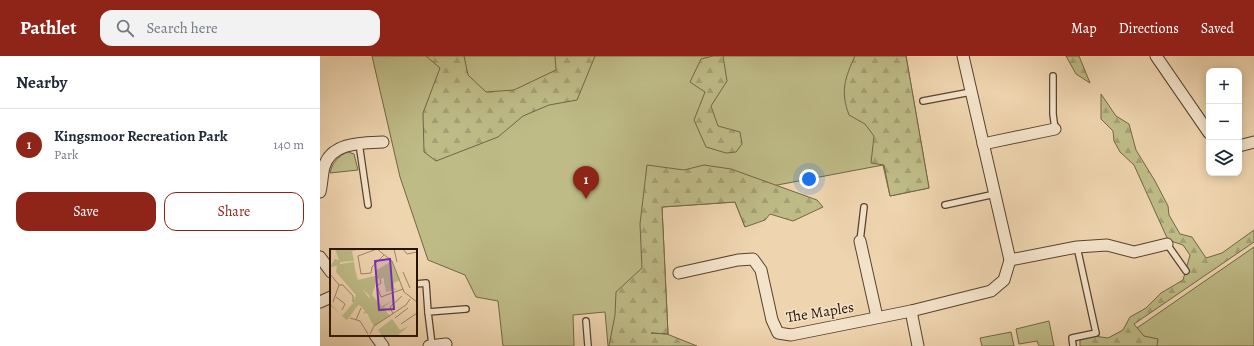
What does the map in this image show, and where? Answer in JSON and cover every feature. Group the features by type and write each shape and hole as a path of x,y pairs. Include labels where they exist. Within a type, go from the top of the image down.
{"street":[{"name":"The Maples","path":"680,273 738,260 753,259 761,270 772,320 778,333 791,335 910,311 991,291 1004,280 1010,260 963,56"},
{"path":"1156,56 1206,128"},
{"path":"983,144 1056,129"},
{"path":"320,192 324,165 333,153 344,146 359,143 383,142"},
{"path":"1242,145 1254,142"},
{"name":"The Maples","path":"860,240 877,317"},
{"path":"1010,260 1077,247 1107,245 1134,252 1167,244"},
{"path":"320,257 330,271"},
{"path":"320,302 330,297"},
{"path":"910,311 918,346"},
{"path":"376,336 383,346"},
{"path":"431,346 446,344"}],"lane":[{"path":"1053,76 1053,114 1056,129"},
{"path":"923,101 971,92"},
{"path":"359,143 368,205"},
{"path":"946,205 995,194"},
{"path":"860,240 864,207"},
{"path":"1167,244 1186,271"},
{"path":"1074,346 1072,338 1096,333 1077,247"},
{"path":"417,284 426,283 431,346"},
{"path":"428,312 466,309"},
{"path":"586,321 588,346"}],"green space":[{"path":"372,56 906,56 929,188 890,196 883,165 772,186 745,227 735,202 662,207 668,334 624,332 619,346 608,346 605,312 573,315 574,346 503,346 498,301 476,297 465,275 428,260 400,177"},
{"path":"426,56 464,56 468,75 486,92 514,90 556,70 555,56 595,56 577,100 549,105 523,116 498,137 436,161 424,152 423,113 440,68"},
{"path":"713,56 723,56 727,81 711,106 718,126 740,132 742,144 736,152 726,153 706,147 694,120 705,92 690,82 701,59"},
{"path":"855,56 906,56 929,188 890,196 884,165 871,163 874,136 865,124 849,115 846,106 844,92 846,78"},
{"path":"1066,56 1079,56 1090,83 1076,74"},
{"path":"1101,94 1116,116 1129,124 1136,150 1155,181 1168,206 1169,215 1180,234 1192,237 1206,258 1222,253 1254,230 1254,242 1134,324 1144,336 1158,339 1157,346 1080,346 1080,340 1094,336 1108,338 1123,330 1130,317 1146,308 1161,293 1183,280 1190,255 1183,245 1168,240 1134,165 1120,152 1114,141 1113,131 1101,119"},
{"path":"348,152 354,154 358,170 330,173 336,160"},
{"path":"647,165 684,170 704,165 731,169 817,200 823,207 793,221 770,214 765,220 745,227 735,202 662,207 668,334 651,333 667,334 697,346 609,346 615,315 616,292 642,268 640,224"},
{"path":"1254,247 1254,346 1111,346"},
{"path":"1049,321 1054,346 1039,346 1037,341 1019,344 1016,329"},
{"path":"1011,332 1014,346 982,346 980,338"}],"place":[{"name":"Kingsmoor Recreation Park","path":"586,199"}]}
